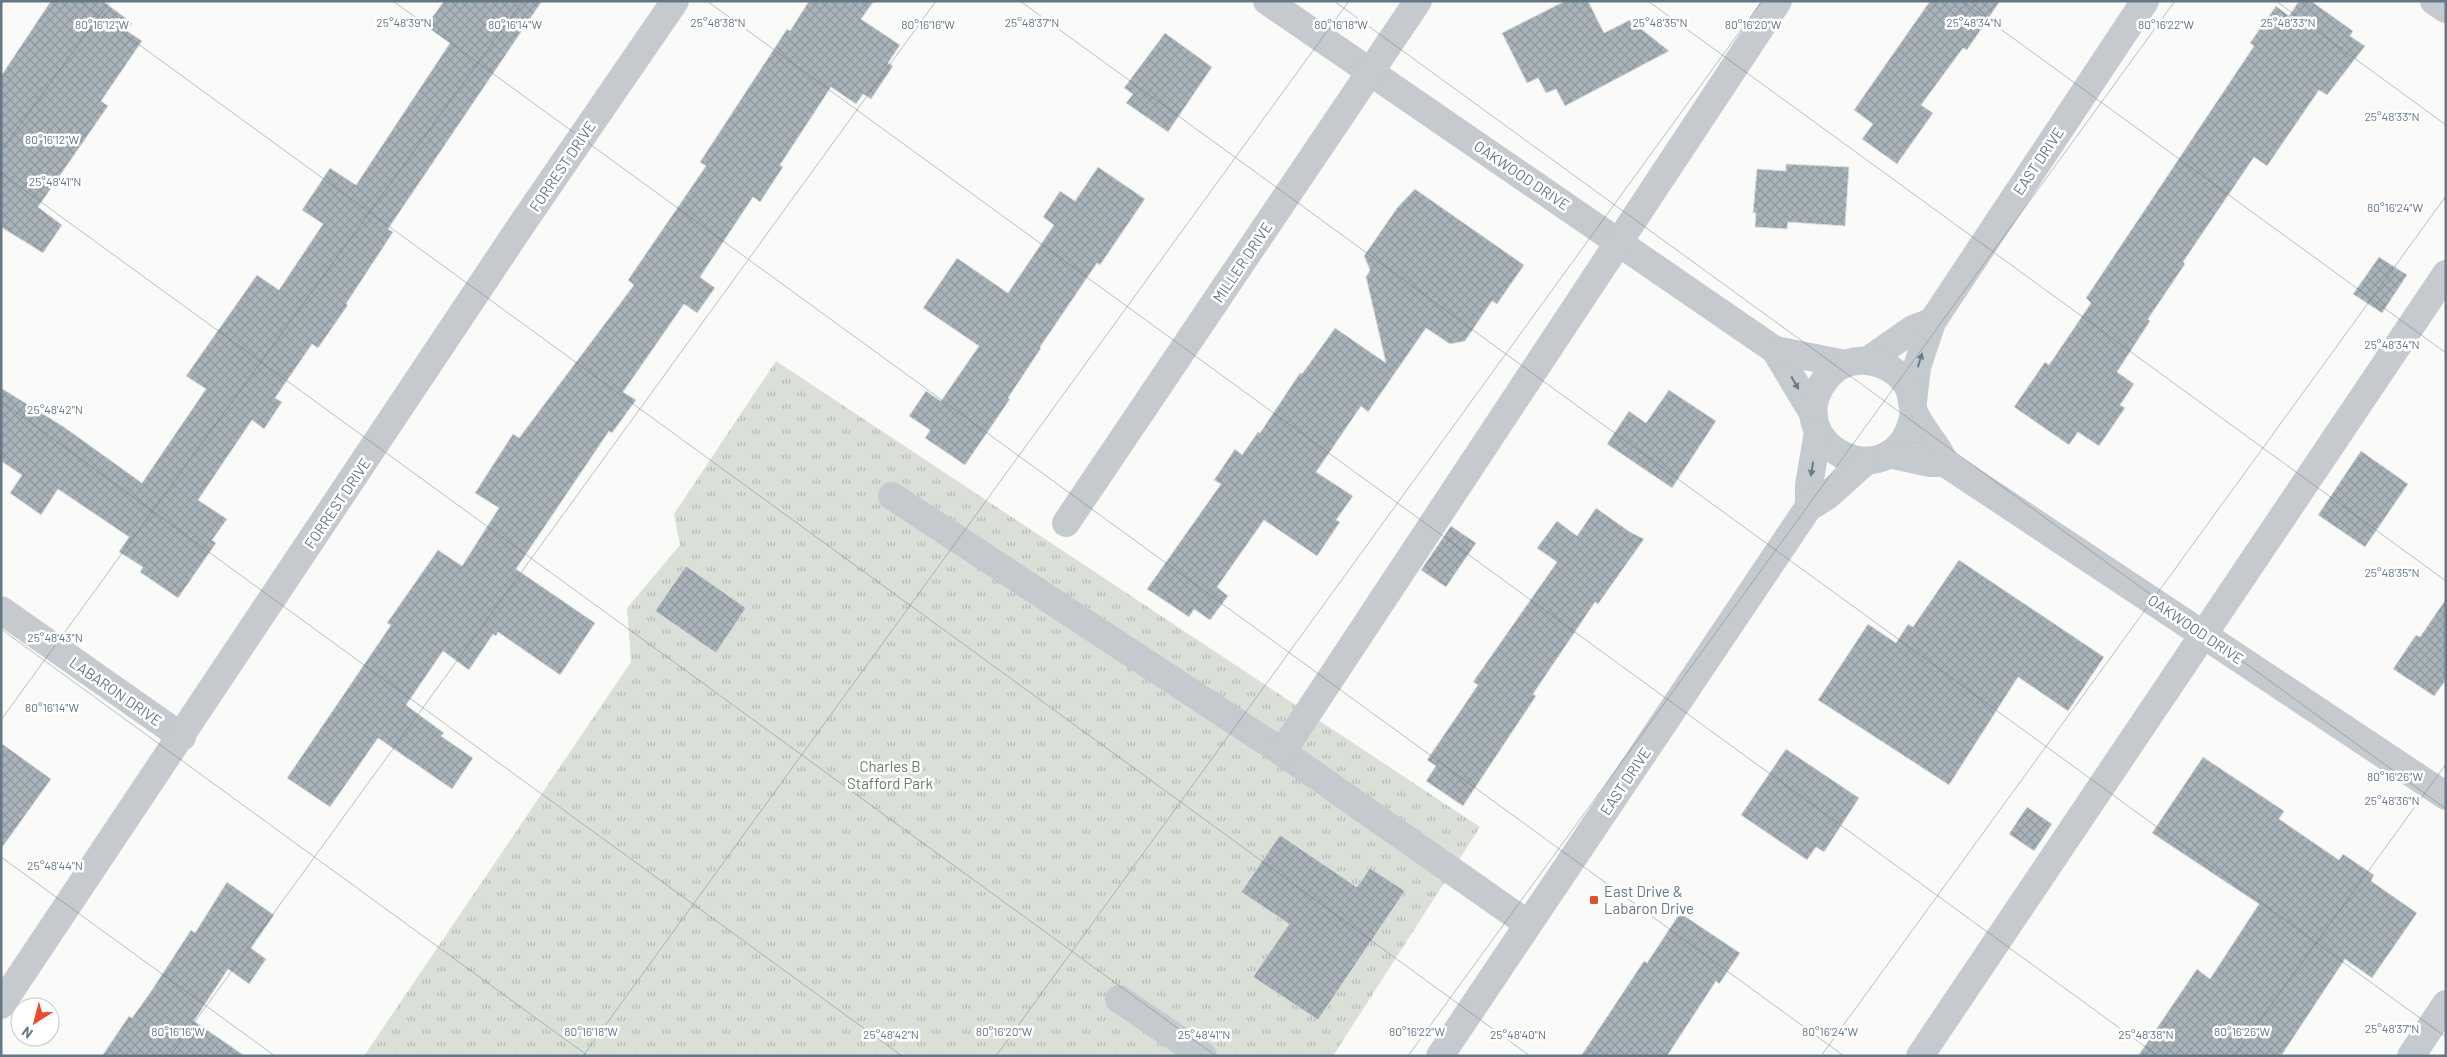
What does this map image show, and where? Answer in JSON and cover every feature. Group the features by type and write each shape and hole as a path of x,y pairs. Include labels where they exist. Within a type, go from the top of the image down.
{"street":[{"name":"FORREST DRIVE","path":"1,1005 182,737 522,224 675,1"},
{"name":"OAKWOOD DRIVE","path":"1267,1 1620,241 1775,350 1816,423"},
{"name":"MILLER DRIVE","path":"1066,523 1418,1"},
{"path":"1282,752 1778,1"},
{"name":"EAST DRIVE","path":"1914,407 1918,367 1932,322 2145,1"},
{"path":"2434,1 2446,9"},
{"path":"1920,1056 2446,274"},
{"path":"1809,506 1809,485 1816,423 1815,399 1821,384 1832,372 1856,362 1913,329 1932,322"},
{"name":"OAKWOOD DRIVE","path":"1775,350 1856,362"},
{"path":"1816,423 1826,444 1837,454 1851,459 1878,458 1902,444 1911,429 1914,407 1907,386 1897,373 1883,365 1856,362"},
{"name":"OAKWOOD DRIVE","path":"1914,407 1945,463"},
{"name":"OAKWOOD DRIVE","path":"1878,458 1945,463 2446,796"},
{"name":"EAST DRIVE","path":"1440,1056 1809,506 1827,496 1878,458"},
{"path":"892,496 1282,752 1528,924"},
{"name":"LABARON DRIVE","path":"1,610 182,737"},
{"path":"1118,999 1203,1056"},
{"path":"2411,1056 2446,1004"}],"green space":[{"name":"Charles B Stafford Park","path":"776,361 1480,827 1333,1056 364,1056 631,662 627,608 680,545 674,514"}],"building":[{"path":"51,1 103,1 132,23 127,31 142,41 101,101 108,106 38,207 62,225 43,253 1,227 1,76"},
{"path":"444,1 542,1 388,229 393,232 346,304 348,305 318,348 312,344 275,398 282,402 264,429 252,420 198,500 227,519 212,540 216,543 178,598 140,572 143,567 119,552 129,537 58,489 41,515 10,493 22,475 1,461 1,388 64,427 142,483 206,389 186,376 257,275 279,290 323,224 302,210 330,168 356,185 450,43 426,26"},
{"path":"809,1 874,1 861,19 900,45 888,63 893,66 871,99 863,94 856,104 831,87 780,165 783,167 760,202 753,197 700,277 715,288 697,313 684,304 623,392 636,400 612,433 609,431 516,569 595,623 560,675 498,632 496,636 493,634 469,670 443,651 406,705 444,733 441,736 473,758 452,789 378,738 330,807 287,778 391,625 387,623 438,550 462,566 499,508 475,493 513,434 519,438 634,285 628,280 706,166 700,162 787,29 790,31"},
{"path":"1565,1 1588,1 1604,33 1630,20 1669,51 1565,106 1556,89 1546,93 1538,78 1527,83 1502,33"},
{"path":"1930,1 2000,1 1967,50 1963,48 1921,105 1933,113 1897,164 1862,139 1873,124 1854,110"},
{"path":"2299,1 2311,1 2353,31 2350,36 2365,46 2327,95 2319,90 2267,166 2254,157 2183,262 2185,264 2148,319 2150,321 2117,372 2134,384 2120,405 2125,408 2099,446 2078,432 2069,445 2014,407 2045,362 2049,365 2091,303 2086,298 2254,46 2250,43 2276,6 2289,16"},
{"path":"1165,33 1212,67 1168,132 1126,103 1133,94 1124,88"},
{"path":"1786,164 1849,167 1845,226 1788,222 1787,229 1755,227 1756,213 1753,213 1757,169 1786,171"},
{"path":"1098,167 1145,199 1100,265 1097,263 1040,347 1008,398 1010,399 965,465 925,438 930,430 909,416 926,391 941,401 979,346 923,308 957,258 1008,293 1054,225 1043,217 1060,191 1075,201"},
{"path":"1415,189 1524,265 1497,304 1492,301 1465,341 1450,344 1426,328 1368,412 1361,406 1316,472 1353,496 1336,520 1340,522 1317,556 1264,520 1217,587 1228,596 1210,620 1194,609 1189,617 1147,589 1221,484 1214,480 1235,449 1242,455 1258,432 1260,433 1300,373 1302,374 1335,328 1386,363 1366,277 1370,270 1364,256 1397,208"},
{"path":"2379,257 2407,275 2382,313 2353,294"},
{"path":"1669,390 1716,421 1672,488 1607,444 1629,411 1646,423"},
{"path":"2361,451 2408,484 2365,547 2318,515"},
{"path":"1596,508 1630,532 1644,539 1598,604 1595,602 1533,694 1536,696 1463,806 1426,781 1436,766 1427,760 1478,685 1473,682 1557,562 1537,548 1557,521 1577,536"},
{"path":"1451,526 1476,543 1446,587 1421,570"},
{"path":"1959,560 2104,657 2068,711 2018,677 1949,785 1818,700 1868,624 1896,643 1908,624 1913,627"},
{"path":"686,566 746,608 716,653 655,611"},
{"path":"2446,599 2446,680 2434,696 2393,669 2416,635 2420,637"},
{"path":"1,743 51,779 1,849"},
{"path":"1786,749 1859,798 1824,852 1816,847 1807,860 1741,815"},
{"path":"2203,757 2284,811 2279,819 2339,860 2343,854 2374,875 2371,881 2417,913 2372,978 2345,959 2281,1056 2138,1056 2197,969 2210,979 2259,904 2152,833"},
{"path":"2027,807 2052,824 2034,851 2009,834"},
{"path":"1280,835 1357,887 1370,868 1405,891 1318,1020 1253,977 1289,924 1241,892"},
{"path":"227,882 274,915 251,948 266,959 249,984 228,969 194,1021 245,1056 102,1056 129,1016 132,1018 150,993 191,930 195,933"},
{"path":"1680,913 1740,953 1719,984 1716,981 1667,1056 1581,1056 1644,961 1647,963"}],"place":[{"name":"East Drive & Labaron Drive","path":"1594,900"}]}
